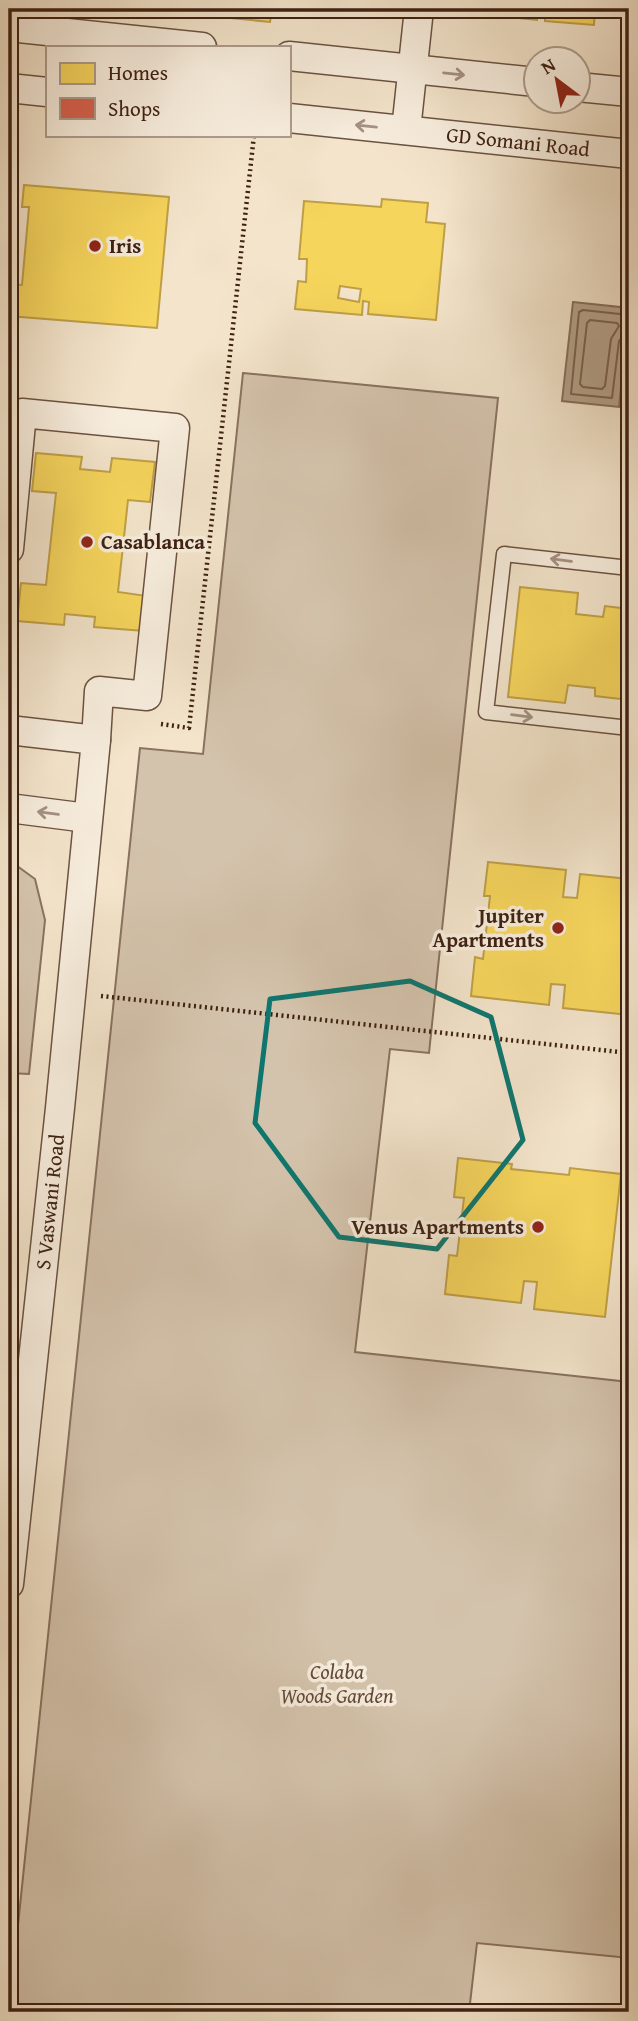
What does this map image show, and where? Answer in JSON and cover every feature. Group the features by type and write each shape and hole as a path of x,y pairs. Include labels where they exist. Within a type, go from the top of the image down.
{"street":[{"path":"406,130 419,9"},
{"path":"9,27 192,46"},
{"path":"290,56 522,80"},
{"path":"9,88 46,92"},
{"path":"592,88 629,92"},
{"name":"GD Somani Road","path":"290,118 629,154"},
{"name":"S Vaswani Road","path":"9,549 22,413 175,428 148,696 99,691 71,993 12,1533 9,1584"},
{"path":"9,730 96,740"},
{"path":"9,807 87,818"}],"lane":[{"path":"629,568 505,554 486,712 629,728"}],"path":[{"path":"155,724 189,728 254,136"},
{"path":"71,993 629,1053"}],"highlighted area":[{"path":"410,981 491,1017 523,1140 437,1249 339,1237 255,1123 270,999"}],"green space":[{"name":"Colaba Woods Garden","path":"243,373 498,398 429,1053 390,1049 355,1352 629,1382 629,1958 477,1943 469,2012 9,2012 140,748 203,754"},
{"path":"9,860 35,879 45,920 29,1074 9,1073"}],"water":[{"path":"573,302 629,308 619,407 562,401"}],"building: Homes":[{"path":"191,9 272,9 270,22 191,14"},
{"path":"478,9 538,9 537,20 477,14"},
{"path":"545,9 595,9 594,25 545,21"},
{"name":"Iris","path":"24,185 169,197 157,328 9,316 11,284 22,285 29,207 22,207"},
{"path":"382,199 428,203 426,222 445,224 436,320 368,314 369,302 363,301 362,315 295,309 298,281 306,282 307,259 299,259 304,201 381,207","holes":["340,286 361,289 359,302 338,298"]},
{"name":"Casablanca","path":"36,453 82,457 80,469 110,472 112,458 155,462 150,502 128,500 118,592 147,596 144,631 94,627 95,617 65,614 64,625 17,621 21,583 46,585 56,493 32,491"},
{"path":"520,587 578,593 576,614 603,617 605,606 629,609 629,700 595,696 595,688 568,685 565,703 508,697"},
{"name":"Jupiter Apartments","path":"488,862 566,870 563,897 577,898 580,874 629,879 629,1015 563,1008 565,985 551,984 549,1005 471,996 475,957 483,959 490,896 484,896"},
{"name":"Venus Apartments","path":"458,1158 512,1164 511,1169 569,1175 570,1168 621,1174 605,1317 534,1309 537,1282 524,1281 521,1303 445,1294 449,1255 457,1256 464,1198 454,1197"}],"building: Shops":[{"path":"9,1114 16,1115 11,1174 9,1174"}],"place":[{"name":"Iris","path":"95,246"},
{"name":"Casablanca","path":"87,542"},
{"name":"Jupiter Apartments","path":"558,928"},
{"name":"Venus Apartments","path":"538,1227"}]}
